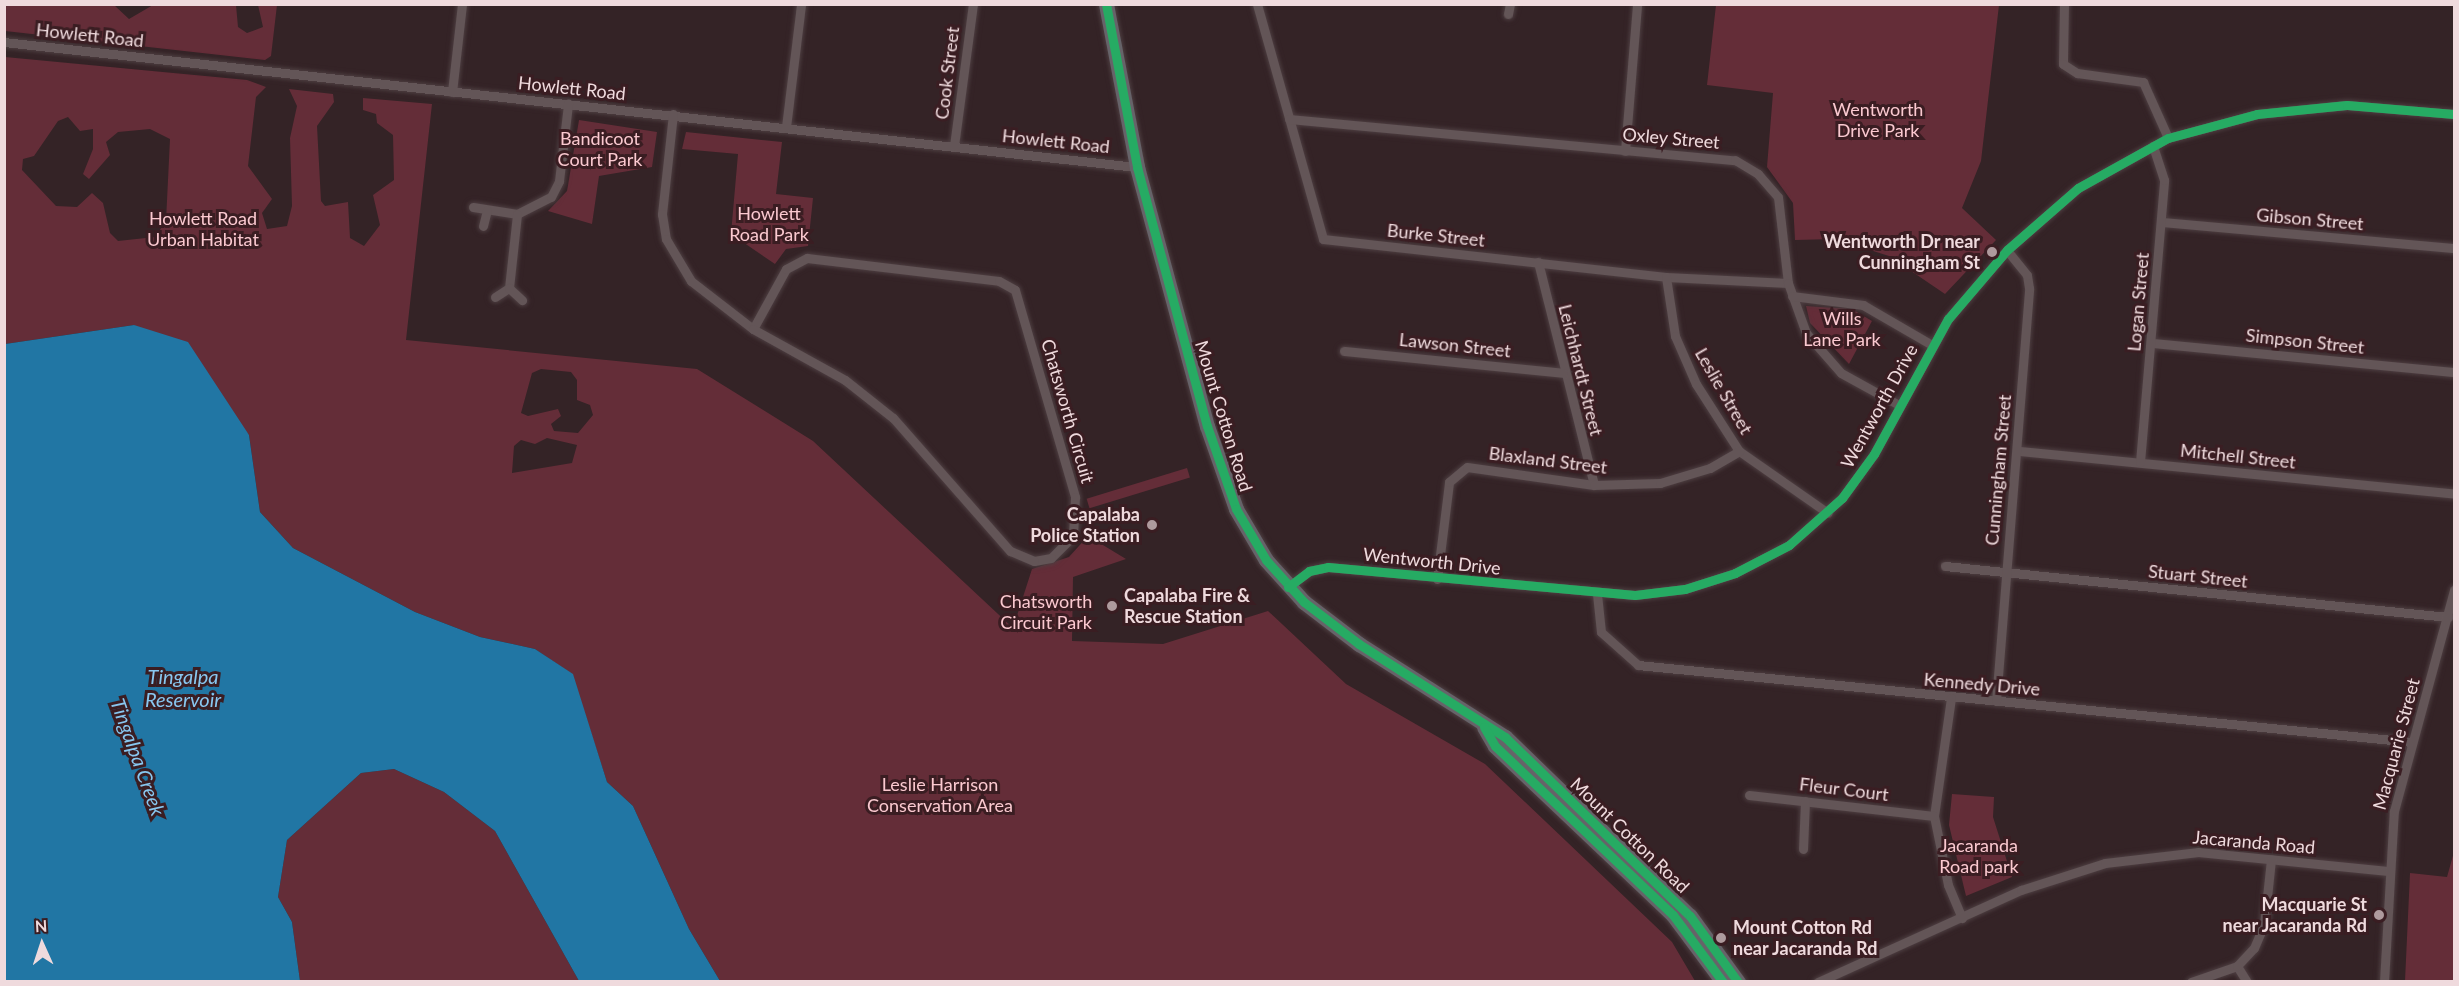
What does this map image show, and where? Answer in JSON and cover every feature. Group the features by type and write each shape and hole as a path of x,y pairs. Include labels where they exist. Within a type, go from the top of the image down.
{"main road":[{"name":"Mount Cotton Road","path":"1106,4 1137,167 1219,467 1236,509 1288,587 1359,644 1484,727 1505,737 1690,916 1731,978"},
{"path":"1731,978 1748,981"}],"street":[{"path":"452,92 462,4"},
{"path":"786,126 801,4"},
{"name":"Cook Street","path":"954,146 973,4"},
{"name":"Burke Street","path":"1257,4 1323,239 1666,277 1788,283"},
{"path":"1625,151 1637,4"},
{"path":"2064,4 2063,64 2077,73 2143,82 2168,138"},
{"name":"Howlett Road","path":"4,42 452,92 786,126 1137,167"},
{"path":"473,207 517,214 537,209 559,180 568,104"},
{"name":"Wentworth Drive","path":"1288,587 1309,571 1328,567 1597,594 1655,594 1723,578 1771,557 1828,513 1865,467 1932,345 2007,250 2078,188 2168,138 2236,118 2309,107 2454,114"},
{"name":"Chatsworth Circuit","path":"673,114 662,214 666,239 691,282 753,329 845,380 892,418 1010,551 1034,561 1051,558 1073,536 1075,497 1015,291 999,281 807,258 786,269 753,329"},
{"name":"Oxley Street","path":"1289,119 1735,160 1758,174 1778,197 1788,283 1806,333 1831,364 1899,405"},
{"name":"Logan Street","path":"2140,462 2162,222 2163,170 2153,146"},
{"path":"483,226 487,210"},
{"path":"495,297 508,288 517,214"},
{"name":"Gibson Street","path":"2162,222 2454,248"},
{"name":"Cunningham Street","path":"1996,701 2005,574 2019,451 2029,288 2027,275 2007,250"},
{"name":"Leichhardt Street","path":"1538,262 1563,373 1594,485"},
{"name":"Leslie Street","path":"1666,277 1675,336 1696,384 1739,450 1828,513"},
{"path":"508,288 522,300"},
{"path":"1792,296 1863,305 1932,345"},
{"name":"Simpson Street","path":"2152,343 2454,372"},
{"name":"Lawson Street","path":"1344,351 1563,373"},
{"name":"Blaxland Street","path":"1437,579 1449,482 1467,467 1594,485 1660,483 1710,468 1739,450"},
{"name":"Mitchell Street","path":"2019,451 2454,494"},
{"name":"Stuart Street","path":"1945,566 2005,574 2448,617"},
{"name":"Macquarie Street","path":"2384,981 2388,871 2394,810 2454,590"},
{"name":"Kennedy Drive","path":"1597,594 1601,632 1638,665 1950,698 2412,742"},
{"path":"1950,698 1934,816 1948,885 1962,918"},
{"name":"Fleur Court","path":"1749,795 1934,816"},
{"path":"1803,849 1805,801"},
{"name":"Jacaranda Road","path":"1818,981 2066,874 2140,856 2198,852 2388,871"},
{"path":"2191,981 2237,966 2254,948 2264,924 2271,859"},
{"path":"2237,966 2247,981"}],"green space":[{"path":"5,4 114,5 129,19 153,5 236,5 238,27 247,33 263,27 258,5 277,5 271,56 265,60 5,31"},
{"name":"Wentworth Drive Park","path":"1716,5 1999,5 1981,161 1962,208 1996,240 1945,294 1889,256 1835,239 1795,240 1793,203 1767,167 1773,93 1707,85"},
{"path":"5,57 247,80 266,87 256,97 248,166 272,199 262,213 267,229 287,226 292,206 290,138 297,106 289,89 333,94 334,102 317,126 321,201 325,206 348,202 350,238 364,246 380,225 373,195 394,180 393,135 377,123 376,114 363,110 363,98 432,104 406,340 697,369 813,441 1013,628 1032,569 1069,557 1088,536 1126,559 1073,577 1072,641 1163,644 1268,611 1346,684 1485,764 1672,942 1695,981 720,981 689,929 633,806 607,782 572,674 535,649 480,637 415,612 293,548 260,512 249,435 134,325 5,344","holes":["68,117 80,131 93,129 93,149 83,174 89,179 110,155 106,142 118,132 150,129 170,139 166,221 155,237 118,241 110,233 103,203 92,193 77,207 56,206 22,170 23,159 34,156 58,121","541,369 571,372 577,380 577,400 590,405 593,415 578,433 554,431 551,424 561,416 558,409 528,416 521,413 532,373","547,438 577,445 572,463 512,473 514,446 521,440 535,444"]},
{"name":"Bandicoot Court Park","path":"579,120 657,132 652,167 599,176 592,224 548,211 567,191"},
{"name":"Howlett Road Park","path":"686,132 782,142 776,194 813,198 808,246 786,249 775,264 731,234 738,154 682,149"},
{"name":"Wills Lane Park","path":"1806,306 1852,309 1872,321 1849,364 1810,323"},
{"path":"1187,468 1190,478 1090,508 1087,499"},
{"path":"394,769 444,792 495,831 579,981 300,981 292,922 278,897 287,840 361,773"},
{"name":"Jacaranda Road park","path":"1952,794 1994,797 1993,817 2012,877 1966,896 1949,825"},
{"path":"2454,852 2454,981 2405,981 2410,873 2447,877"}],"water":[{"name":"Tingalpa Reservoir","path":"134,325 188,342 249,435 260,512 293,548 415,612 480,637 535,649 573,674 607,782 633,806 689,929 720,981 579,981 495,831 444,792 394,769 361,773 287,840 278,897 292,922 300,981 5,981 5,344"}],"cycle path":[{"path":"1106,4 1137,167 1207,426 1236,509 1266,560 1304,602 1359,644 1505,737 1690,916 1738,982"},
{"path":"1288,587 1309,571 1328,567 1635,595 1685,589 1735,573 1789,545 1842,498 1874,454 1948,319 2007,250 2078,188 2168,138 2257,114 2347,105 2454,114"},
{"path":"1484,727 1495,746 1673,915 1723,982"}],"place":[{"name":"Wentworth Dr near Cunningham St","path":"1992,252"},
{"name":"Capalaba Police Station","path":"1152,525"},
{"name":"Capalaba Fire & Rescue Station","path":"1112,606"},
{"name":"Macquarie St near Jacaranda Rd","path":"2379,915"},
{"name":"Mount Cotton Rd near Jacaranda Rd","path":"1721,938"}],"park label":[{"name":"Howlett Road Urban Habitat","path":"203,229"},
{"name":"Chatsworth Circuit Park","path":"1046,612"},
{"name":"Leslie Harrison Conservation Area","path":"940,795"}],"water label":[{"name":"Tingalpa Creek","path":"138,757"}]}
